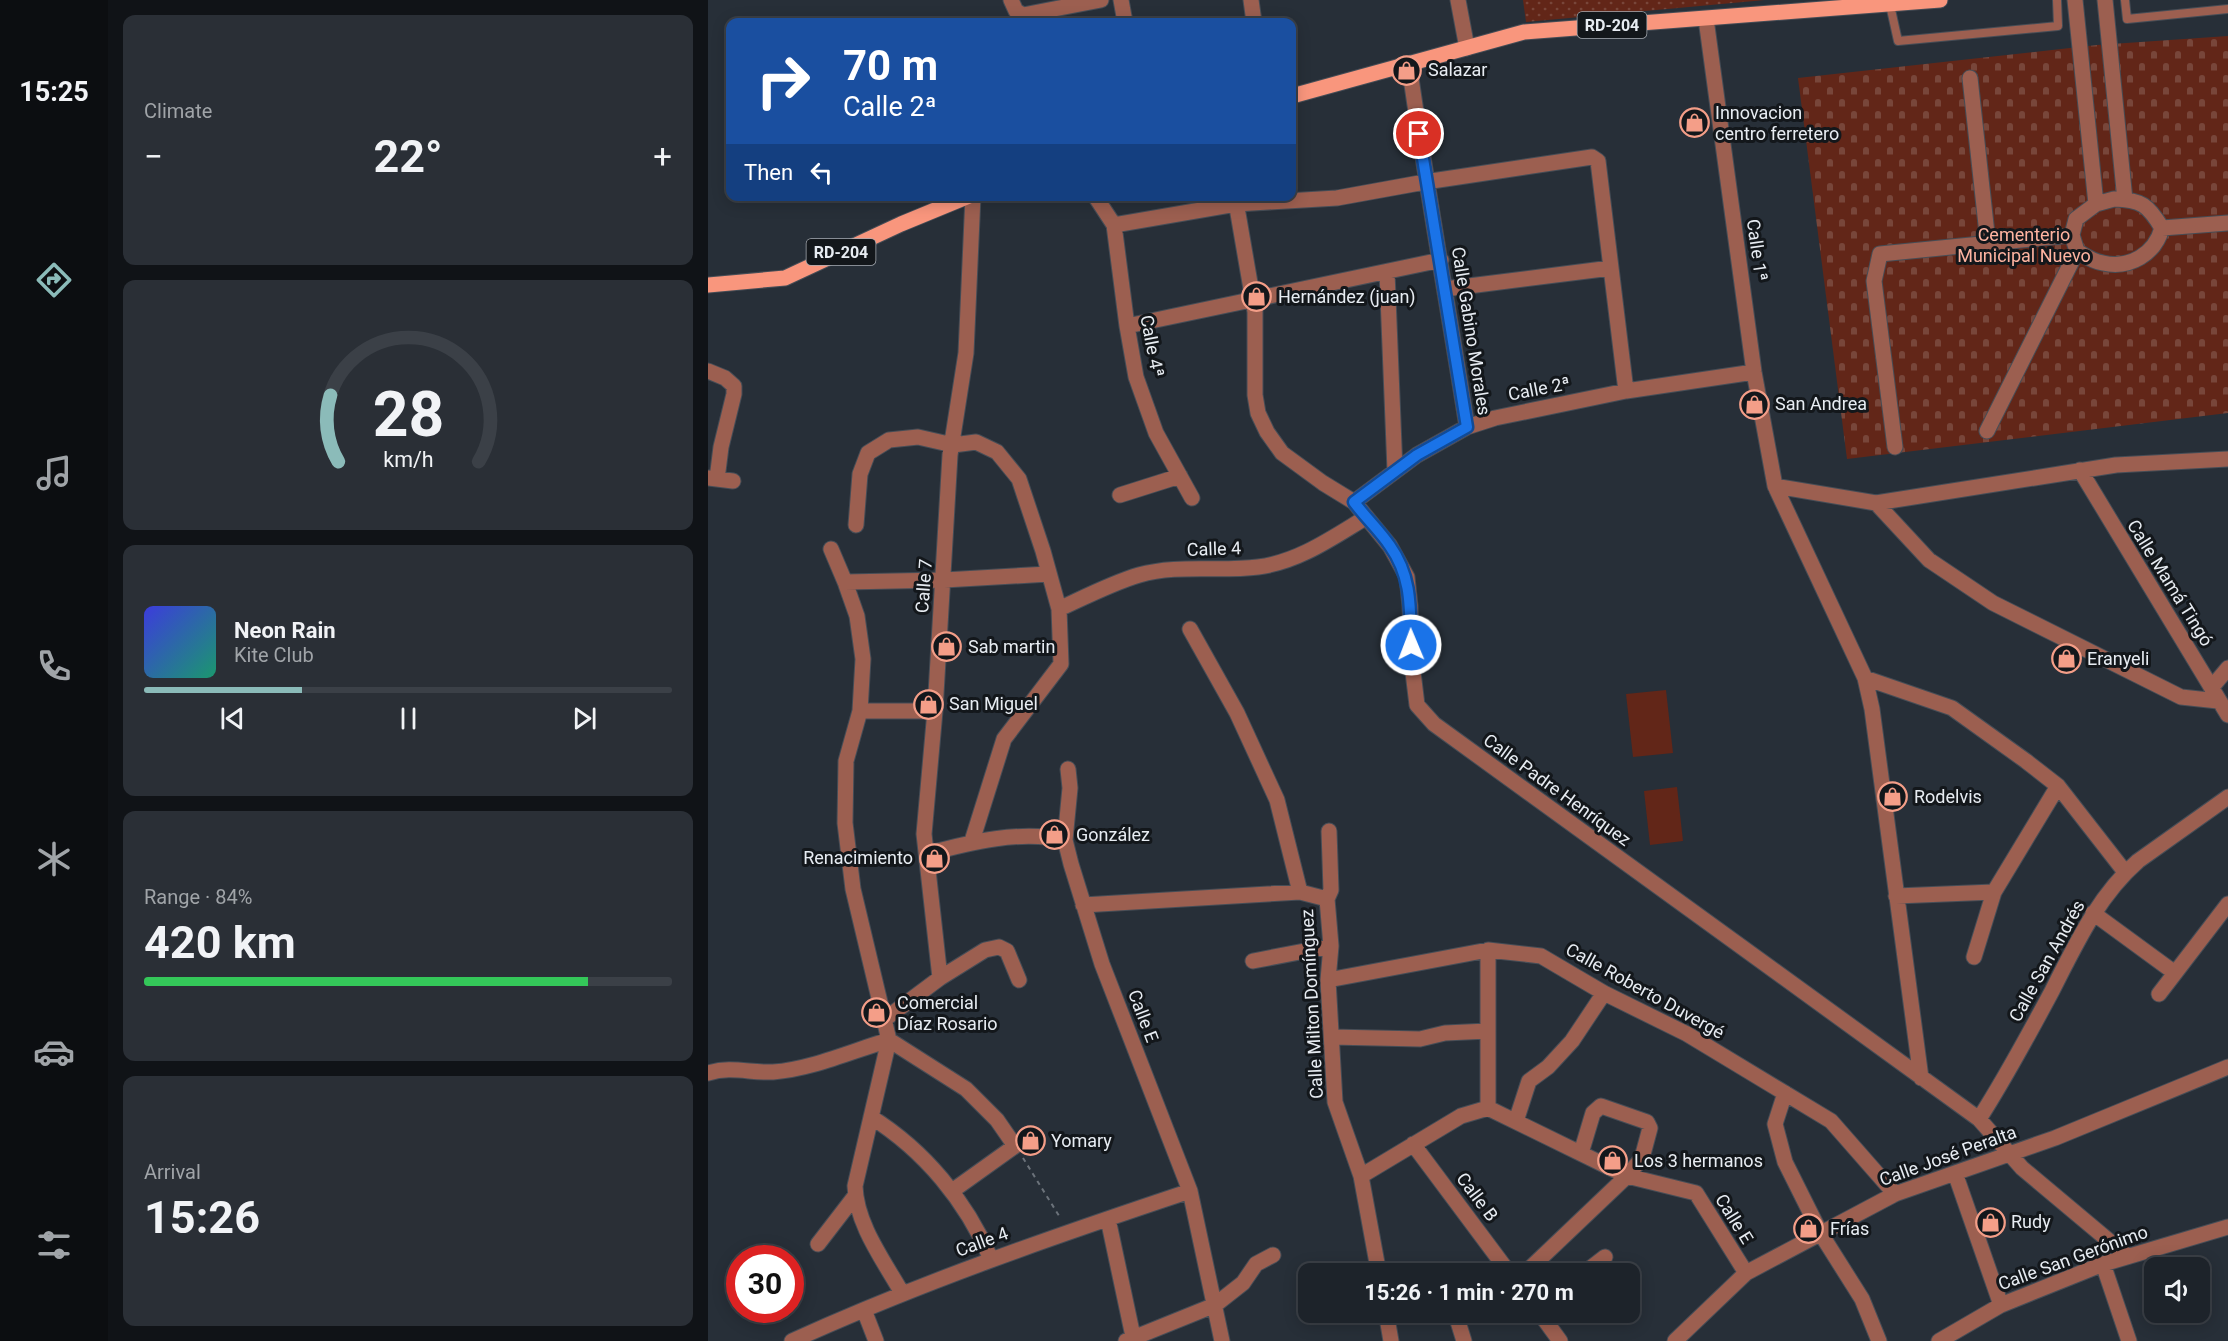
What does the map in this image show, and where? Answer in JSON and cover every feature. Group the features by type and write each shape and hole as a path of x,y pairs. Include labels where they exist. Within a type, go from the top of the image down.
{"main road":[{"name":"RD-204","path":"1296,95 1524,32 1706,19 1781,7 1890,5 1940,0"},
{"name":"RD-204","path":"708,285 785,278 901,224 958,201"}],"street":[{"path":"1011,0 1016,11 1023,15 1101,0"},
{"path":"1120,0 1124,18"},
{"path":"1251,0 1253,18"},
{"path":"1458,0 1467,48"},
{"path":"2075,0 2096,204"},
{"path":"2105,0 2126,200"},
{"name":"Calle 1ª","path":"1706,19 1754,372 1775,486 1865,678 1872,709 1921,1078"},
{"name":"Calle Gabino Morales","path":"1409,64 1425,182 1441,260 1467,427"},
{"path":"1970,78 1988,243"},
{"path":"1296,199 1337,198 1425,182 1592,157 1596,159 1626,391"},
{"path":"1987,431 2077,251 2072,235 2076,219 2096,204 2114,200 2134,200 2152,210 2163,228 2159,240 2147,254 2124,264 2103,264 2077,251"},
{"name":"Calle 7","path":"940,978 924,834 944,580 950,455 966,353 971,201"},
{"name":"Calle 4ª","path":"1098,201 1114,225 1136,377 1156,432 1192,498"},
{"path":"1114,225 1231,201"},
{"name":"Calle Padre Henríquez","path":"1236,201 1255,312 1255,395 1258,413 1267,432 1282,453 1354,502 1390,546 1407,577 1417,705 1434,724 1979,1119 2022,1168 2127,1256"},
{"path":"2163,228 2228,223"},
{"path":"1895,447 1874,281 1880,254 2072,235"},
{"path":"1127,326 1441,260"},
{"path":"1445,289 1611,268"},
{"path":"1387,272 1395,471"},
{"path":"708,370 725,378 734,386 734,394 712,478 733,481"},
{"name":"Calle 2ª","path":"1354,502 1417,455 1467,427 1495,418 1626,391 1754,372"},
{"path":"856,525 860,474 868,453 889,440 918,437 953,445 976,442 997,452 1019,479 1059,609 1061,664 1004,739 972,841"},
{"path":"1775,486 1876,503 2116,465 2228,459"},
{"name":"Calle Mamá Tingó","path":"2080,470 2128,553 2228,715"},
{"path":"1120,495 1180,476"},
{"path":"1876,503 1929,560 1993,603 2181,697 2215,694 2228,668"},
{"name":"Calle 4","path":"1059,609 1140,574 1185,569 1259,567 1280,561 1311,551 1365,518"},
{"path":"831,549 857,616 863,658 860,711 846,761 845,823 853,889 889,1040 855,1186 855,1196 869,1233 902,1293"},
{"path":"845,582 944,580 1049,574"},
{"path":"1190,629 1237,713 1277,800 1300,892"},
{"path":"1865,678 1952,708 2058,786 2126,872"},
{"path":"860,711 935,711"},
{"path":"927,854 972,841 1049,836 1065,840 1070,788 1068,769"},
{"path":"1974,957 1994,892 2058,786"},
{"name":"Calle San Andrés","path":"1979,1119 2012,1068 2093,913 2126,872 2228,797"},
{"path":"1327,899 1331,890 1329,831"},
{"name":"Calle E","path":"1065,840 1102,964 1190,1191 1222,1341"},
{"name":"Calle Milton Domínguez","path":"1083,905 1300,892 1327,899 1331,946 1328,980 1335,1102 1361,1176 1377,1263"},
{"path":"1896,896 1994,892"},
{"path":"2159,994 2228,904"},
{"path":"2093,913 2175,973"},
{"path":"1253,961 1331,946"},
{"path":"885,1019 940,978 985,950 999,947 1007,951 1019,980"},
{"path":"1361,1176 1461,1116 1488,1108 1488,950"},
{"name":"Calle Roberto Duvergé","path":"1328,980 1488,950 1541,956 1604,993 1687,1034 1831,1121 1895,1194"},
{"path":"1516,1121 1529,1081 1548,1067 1572,1041 1604,993"},
{"path":"1332,1037 1420,1039 1445,1033 1488,1030"},
{"path":"708,1073 717,1070 745,1069 771,1072 797,1068 889,1040 966,1089 997,1120 1015,1146 952,1191"},
{"name":"Calle José Peralta","path":"1675,1341 1746,1273 1895,1194 2055,1138 2228,1067"},
{"path":"1785,1093 1775,1124 1785,1162 1821,1234 1862,1299 1879,1341"},
{"path":"1536,1263 1627,1176 1642,1158 1650,1128 1647,1122 1601,1106 1596,1108 1581,1153"},
{"name":"Calle E","path":"1488,1108 1627,1176 1696,1193 1746,1273"},
{"path":"872,1117 895,1131 914,1148 952,1191 991,1259"},
{"name":"Calle B","path":"1413,1144 1501,1263"},
{"path":"1955,1173 2001,1305"},
{"name":"Calle 4","path":"792,1341 902,1293 991,1259 1190,1191"},
{"path":"818,1244 855,1196"},
{"path":"1108,1219 1131,1340 1215,1305 1243,1283 1256,1264 1273,1255"},
{"name":"Calle San Gerónimo","path":"1939,1341 2001,1305 2103,1264 2228,1227"},
{"path":"1597,1263 1605,1257"},
{"path":"2103,1264 2129,1341"},
{"path":"864,1310 876,1341"},
{"path":"1388,1323 1391,1341"},
{"path":"1458,1323 1464,1341"},
{"path":"1547,1323 1560,1341"}],"lane":[{"path":"1890,5 1898,41 2058,26 2057,0"},
{"path":"2125,0 2127,19 2228,9"}],"path":[{"path":"1015,1146 1070,1232"}],"green space":[{"path":"1523,0 1765,0 1526,22"},
{"name":"Cementerio Municipal Nuevo","path":"2228,36 2228,413 1847,459 1798,78 2097,45"},
{"path":"1666,690 1673,753 1633,757 1626,694"},
{"path":"1677,787 1683,841 1650,845 1644,791"}],"place":[{"name":"Salazar","path":"1407,70"},
{"name":"Innovacion centro ferretero","path":"1694,123"},
{"name":"Hernández (juan)","path":"1257,297"},
{"name":"San Andrea","path":"1754,404"},
{"name":"Sab martin","path":"947,647"},
{"name":"Eranyeli","path":"2066,659"},
{"name":"San Miguel","path":"928,704"},
{"name":"Rodelvis","path":"1893,797"},
{"name":"González","path":"1055,835"},
{"name":"Renacimiento","path":"934,858"},
{"name":"Comercial Díaz Rosario","path":"876,1013"},
{"name":"Yomary","path":"1030,1141"},
{"name":"Los 3 hermanos","path":"1613,1161"},
{"name":"Rudy","path":"1990,1222"},
{"name":"Frías","path":"1809,1229"}],"route":[{"path":"1411,645 1407,577 1390,546 1354,502 1417,455 1467,427 1441,260 1425,182 1419,134"}]}
